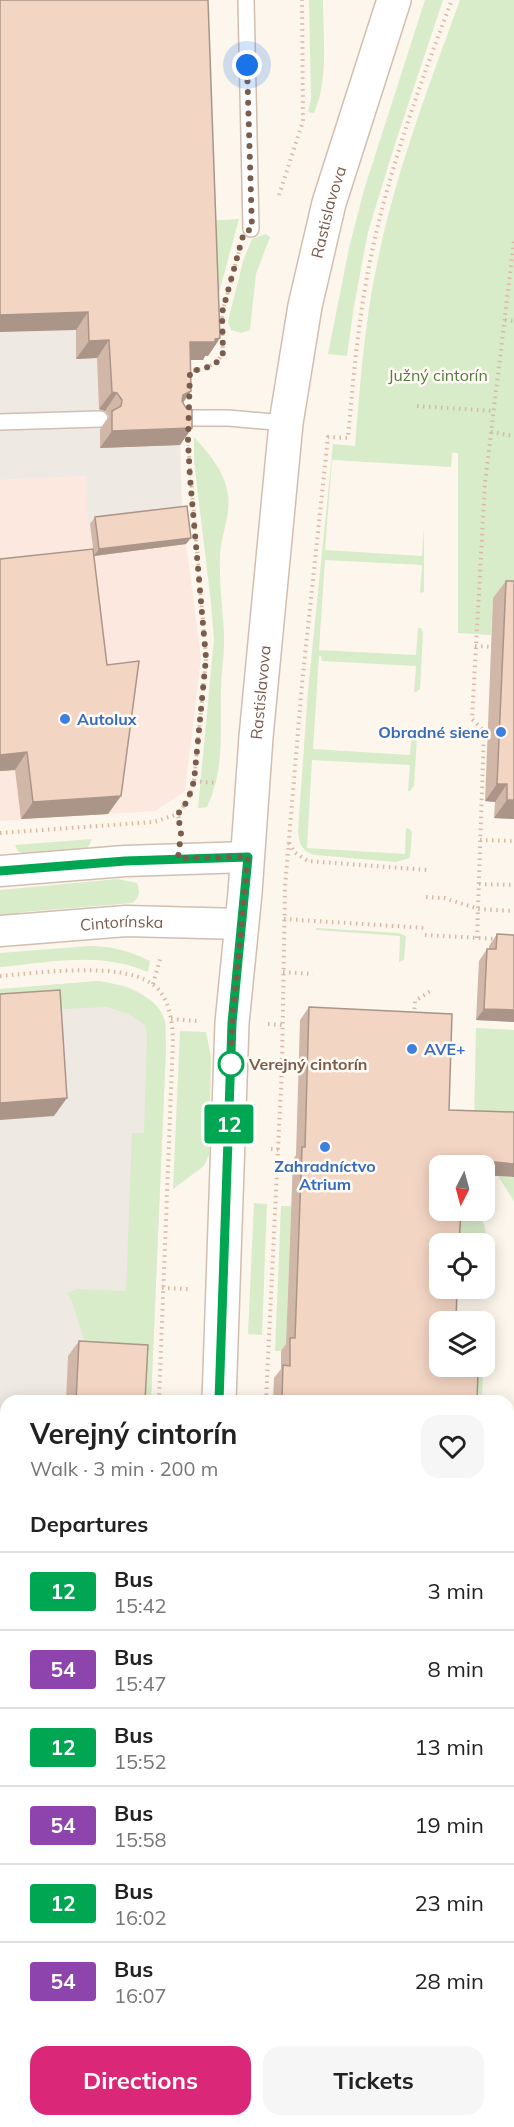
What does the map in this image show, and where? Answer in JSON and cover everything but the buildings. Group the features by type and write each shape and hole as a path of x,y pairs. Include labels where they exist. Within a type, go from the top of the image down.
{"street":[{"name":"Rastislavova","path":"219,1395 232,1023 248,857 256,736 286,423 305,306 329,203 394,0"},
{"path":"0,871 178,858 248,857"},
{"name":"Cintorínska","path":"0,931 126,921 242,924"}],"lane":[{"path":"246,0 252,229"},
{"path":"184,418 228,418 286,423"},
{"path":"0,422 100,419"}],"path":[{"path":"0,833 154,822 178,814 188,800 194,781 206,658 184,418 190,371 204,369 217,362 223,353 222,313 244,232 271,221 303,121 302,0"},
{"path":"266,1395 282,1065 284,919 288,843 328,437 348,438 357,336 386,194 414,103 452,0"},
{"path":"477,938 484,731 472,719 475,646 485,483 514,241"},
{"path":"505,320 514,321"},
{"path":"417,406 494,411"},
{"path":"491,432 514,436"},
{"path":"475,646 491,647"},
{"path":"178,814 181,834 178,858"},
{"path":"480,840 514,841"},
{"path":"288,843 294,852 308,861 427,870"},
{"path":"479,884 514,885"},
{"path":"426,897 444,898 479,909 514,911"},
{"path":"284,919 425,928"},
{"path":"153,984 159,967 168,922"},
{"path":"425,935 505,939"},
{"path":"0,976 113,970 153,984 169,1008 173,1039 159,1395"},
{"path":"283,972 313,974"},
{"path":"413,1025 415,1001 432,990"},
{"path":"274,1065 282,1065"},
{"path":"271,1149 283,1150"},
{"path":"162,1288 192,1290"}],"shaded area":[{"path":"0,0 195,0 208,356 203,356 203,360 178,360 182,513 88,524 86,476 0,480"},
{"path":"86,476 89,524 182,513 201,658 185,791 155,811 0,821 0,480"},
{"path":"98,981 126,986 139,992 157,1008 164,1019 166,1047 151,1395 0,1395 0,989"}],"green space":[{"path":"309,0 323,0 322,86 314,113 308,112 311,99"},
{"path":"425,0 443,0 368,232 347,356 328,354 349,248 364,190"},
{"name":"Južný cintorín","path":"460,0 514,0 514,599 493,599 491,635 458,633 458,453 452,453 451,467 332,460 325,550 422,556 424,527 424,592 420,593 422,565 325,560 319,650 416,655 418,628 421,628 423,633 420,689 416,692 414,692 416,666 322,661 319,656 313,749 410,755 412,728 416,731 417,736 414,786 410,791 408,791 410,765 312,760 307,848 405,854 406,828 412,833 410,858 396,862 315,855 302,847 298,831 308,691 333,444 355,446 368,313 383,235 413,133"},
{"path":"239,219 214,311 203,221"},
{"path":"266,234 270,237 256,274 250,330 241,333 231,330 228,321 244,258 252,239"},
{"path":"194,437 211,456 224,478 229,503 220,558 224,642 219,764 213,793 207,807 198,808 214,639 194,461"},
{"path":"92,839 87,849 22,853 15,845"},
{"path":"118,879 137,883 139,894 133,903 23,912 0,919 0,890"},
{"path":"316,928 398,933 406,936 404,960 399,962 400,936 316,930"},
{"path":"89,946 113,948 143,957 150,961 148,972 112,962 94,960 0,967 0,953"},
{"path":"98,981 126,988 145,997 160,1010 164,1018 166,1047 151,1395 129,1395 90,1357 67,1293 77,1289 126,1291 132,1133 144,1133 147,1036 145,1025 129,1014 107,1007 0,1012 0,989"},
{"path":"476,1028 514,1030 514,1125 474,1124"},
{"path":"180,1031 206,1032 211,1057 209,1155 204,1166 173,1189"},
{"path":"498,1176 514,1177 514,1201"},
{"path":"254,1203 267,1204 262,1335 248,1334"},
{"path":"281,1206 291,1206 286,1351 275,1351"},
{"path":"455,1221 483,1221 486,1233 455,1233"},
{"path":"458,1377 483,1377 482,1395 466,1395"}],"bus line":[{"name":"12","path":"0,871 178,858 248,857 232,1023 219,1395"}],"place":[{"name":"Autolux","path":"65,719"},
{"name":"Obradné siene","path":"501,732"},
{"name":"AVE+","path":"412,1049"},
{"name":"Verejný cintorín","path":"231,1064"},
{"name":"Zahradníctvo Atrium","path":"325,1147"}],"route":[{"path":"231,1064 232,1023 248,857 178,858 181,834 178,814 184,809 194,781 206,658 190,478 188,441 190,371 204,369 217,362 223,353 222,313 244,232 252,229 247,65"}]}
